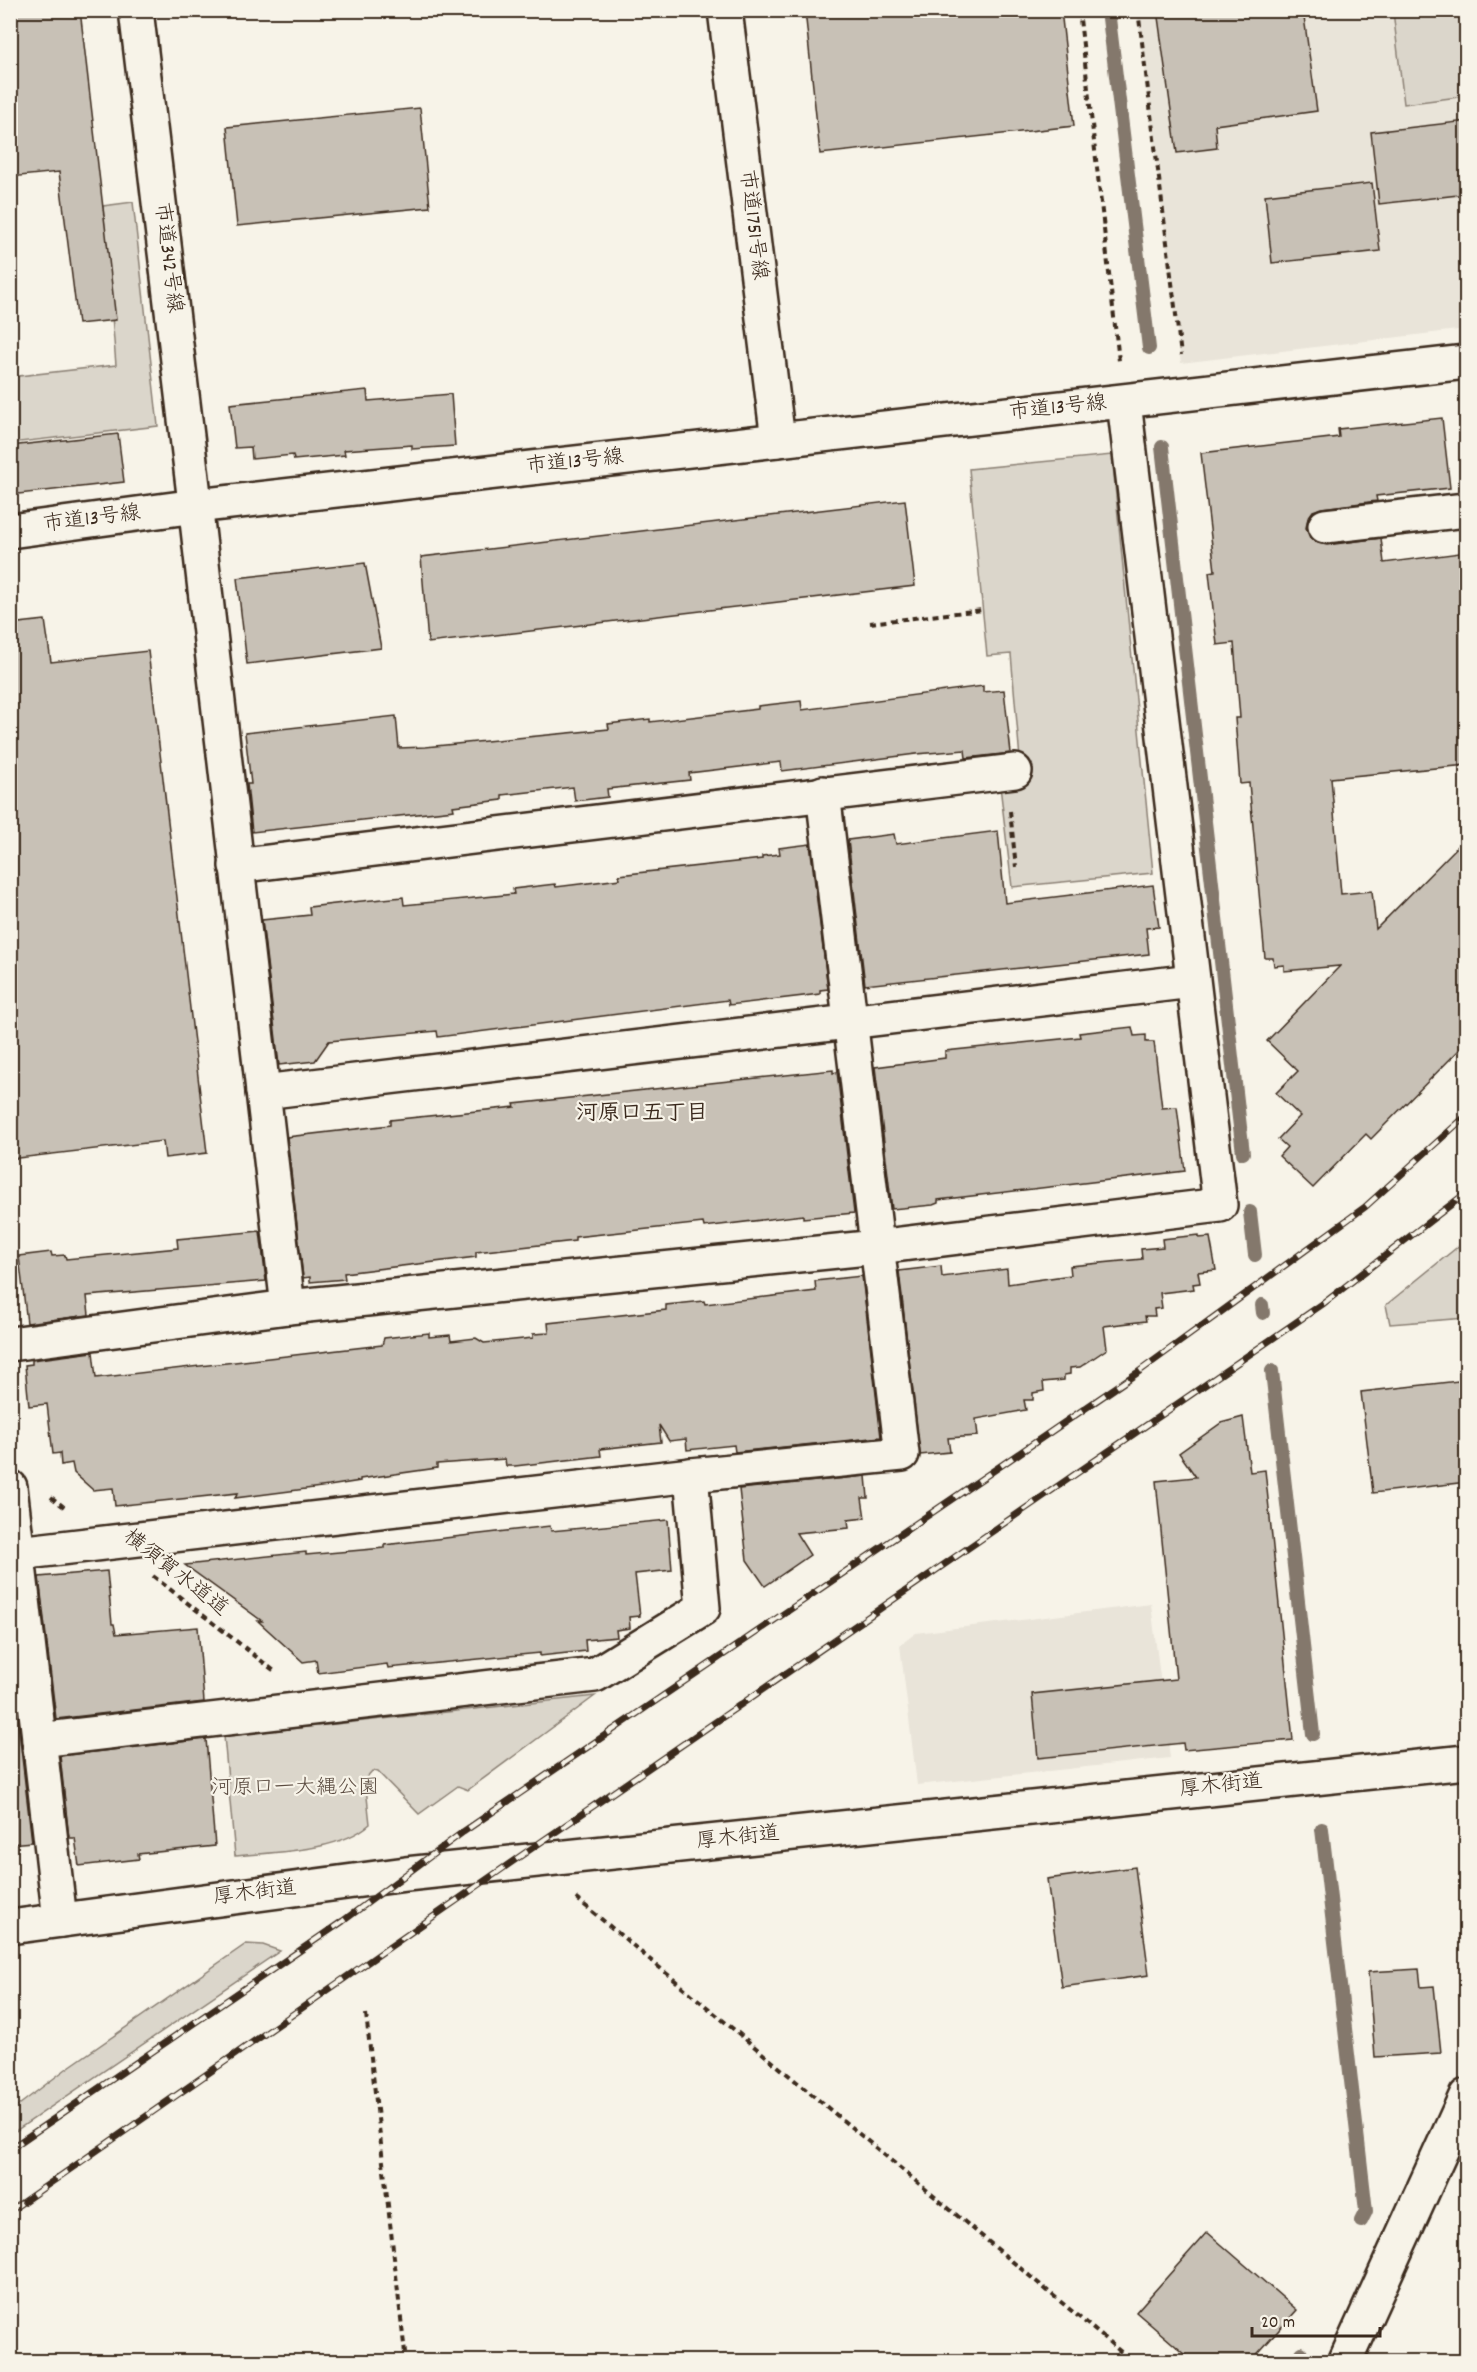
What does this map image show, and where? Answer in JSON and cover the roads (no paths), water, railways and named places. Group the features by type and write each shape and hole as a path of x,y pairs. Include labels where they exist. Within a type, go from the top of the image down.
{"street":[{"name":"市道342号線","path":"136,10 196,506 288,1307"},
{"name":"市道1751号線","path":"725,10 778,440"},
{"name":"市道13号線","path":"10,531 196,506 1467,362"},
{"path":"10,1344 288,1307 877,1247 1220,1205 1192,981 1132,401"},
{"path":"1325,526 1467,510"},
{"path":"236,866 1010,772"},
{"path":"18,1553 691,1475 902,1454 824,793"},
{"path":"263,1092 1192,981"},
{"path":"39,1740 596,1675 703,1608 691,1475"},
{"path":"10,1486 60,1920"},
{"name":"厚木街道","path":"10,1927 406,1874 1467,1762"},
{"path":"1345,2361 1467,2096"}],"waterway":[{"path":"1108,10 1149,348"},
{"path":"1162,447 1243,1153"},
{"path":"1250,1212 1255,1255"},
{"path":"1262,1305 1263,1313"},
{"path":"1272,1371 1313,1734"},
{"path":"1322,1829 1366,2211 1361,2221"},
{"path":"1297,2362 1301,2353"}],"railway":[{"path":"10,2149 343,1921 463,1832 1137,1373 1365,1207 1466,1116"},
{"path":"10,2211 1324,1303 1466,1193"}],"district":[{"name":"河原口五丁目","path":"642,1114"}],"park label":[{"name":"河原口一大縄公園","path":"295,1789"}]}
